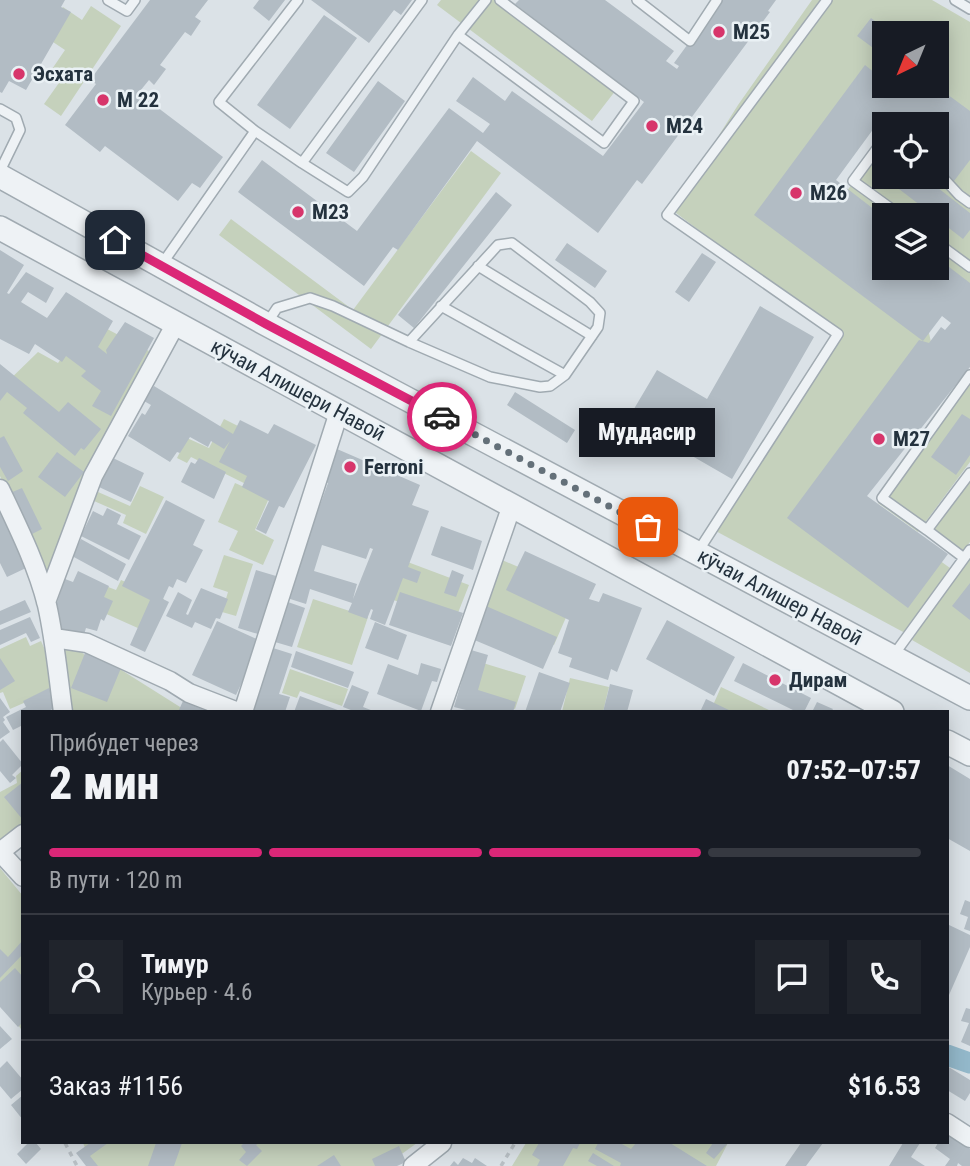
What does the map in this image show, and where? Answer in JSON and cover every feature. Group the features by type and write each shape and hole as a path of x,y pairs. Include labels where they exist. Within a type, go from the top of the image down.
{"street":[{"name":"кӯчаи Алишер Навоӣ","path":"0,173 266,324 970,698"},
{"name":"кӯчаи Алишери Навоӣ","path":"0,228 888,710"},
{"path":"46,602 93,476 176,325"},
{"path":"244,710 339,412"},
{"path":"0,489 25,541 46,602 54,638 63,710"},
{"path":"441,710 512,505"},
{"path":"54,638 87,643 170,681 188,693 233,710"},
{"path":"949,743 970,754"},
{"path":"21,836 0,852 21,875"},
{"path":"949,1124 970,1138"},
{"path":"413,1166 441,1144"}],"lane":[{"path":"108,0 127,12 135,0"},
{"path":"298,0 219,102 255,131 348,192 363,177 458,35 486,0"},
{"path":"302,163 422,0"},
{"path":"458,35 604,143 634,101 500,0"},
{"path":"637,0 690,41 717,0"},
{"path":"697,553 838,334 667,215 827,0"},
{"path":"955,0 970,9"},
{"path":"0,109 16,118 20,130 0,173"},
{"path":"162,265 255,131"},
{"path":"872,155 853,181 883,203"},
{"path":"949,184 970,203"},
{"path":"266,324 277,308 310,298 333,306 409,342 490,377 540,387 550,386 565,375 598,327 600,313 590,302 512,243 498,245 409,342"},
{"path":"949,252 970,267"},
{"path":"478,265 592,336"},
{"path":"441,306 565,375"},
{"path":"891,657 967,554 882,498 970,375"},
{"path":"927,530 970,473"}],"path":[{"path":"66,1144 78,1166"},
{"path":"501,1166 514,1144"}],"green space":[{"path":"441,0 495,0 616,90 592,121 437,5"},
{"path":"812,0 932,0 970,22 970,200 949,185 949,178 952,176 949,166 949,112 890,112 873,103 790,210 872,274 872,280 879,280 925,316 937,368 851,496 950,568 905,633 712,529 835,332 672,210 738,105"},
{"path":"91,6 121,26 61,116 44,104 61,80 50,72 65,50 44,36 63,7 82,20"},
{"path":"471,151 501,173 371,349 219,235 231,219 353,310"},
{"path":"872,157 872,189 947,189 970,206 970,294 949,279 949,203 872,203 872,221 841,199"},
{"path":"90,320 149,351 91,462 55,572 43,575 0,476 0,389 38,352 58,363"},
{"path":"970,378 970,462 918,532 878,503"},
{"path":"224,419 252,433 254,488 191,457 187,463 177,458 187,438 209,448"},
{"path":"970,472 970,542 958,559 924,533"},
{"path":"235,483 269,498 255,530 274,540 263,565 229,550 238,531 218,522"},
{"path":"140,486 164,497 146,534 123,523 126,515 94,501 98,492 130,506"},
{"path":"224,555 253,564 236,616 222,612 228,592 213,587"},
{"path":"970,556 970,673 912,640 961,565"},
{"path":"502,560 577,592 554,645 480,613"},
{"path":"405,561 469,585 454,623 391,599"},
{"path":"121,580 164,599 149,633 93,608 103,585 116,590"},
{"path":"313,599 368,617 352,665 297,647"},
{"path":"26,637 30,646 41,641 53,668 58,688 10,709 3,692 0,693 0,649"},
{"path":"57,648 77,649 85,655 83,662 115,666 185,710 66,710"},
{"path":"483,663 526,676 515,709 473,696"},
{"path":"290,669 348,689 342,706 300,691 297,698 282,693"},
{"path":"570,678 609,687 603,710 562,710"},
{"path":"721,687 769,710 711,710"},
{"path":"21,772 21,833 0,843 0,792 17,783 16,776"},
{"path":"0,868 21,894 21,1029 0,998"},
{"path":"83,1144 416,1144 385,1166 93,1166"},
{"path":"525,1144 727,1144 716,1166 512,1166"}],"building":[{"path":"0,0 65,0 61,7 71,12 26,90 9,81 2,93 0,92"},
{"name":"M 22","path":"150,0 208,0 195,17 201,21 191,36 185,32 160,65 166,69 154,85 149,80 136,96 147,104 149,101 223,157 200,188 192,183 178,201 105,146 100,152 65,125 96,84 90,80"},
{"path":"259,0 285,0 269,21 253,8"},
{"path":"311,0 412,0 401,15 394,10 369,43"},
{"path":"519,0 605,0 674,51 666,61 677,69 679,66 674,63 720,0 776,0 768,11 770,12 642,184 637,180 598,233 477,141 398,250 393,247 364,286 238,192 262,160 357,231 449,108 483,133 490,124 456,101 473,77 505,101 512,91 603,156 644,102 515,4"},
{"path":"324,15 357,38 290,129 257,105"},
{"path":"871,18 875,21 872,21 872,47 857,36"},
{"path":"865,65 872,71 872,98 949,98 949,96 970,111 970,160 954,181 949,177 949,112 872,112 872,131 836,180 872,208 872,280 949,280 949,267 970,283 970,367 867,496 948,554 908,608 787,518 919,340 929,343 941,327 945,330 951,323 942,316 923,341 754,215"},
{"path":"378,81 405,101 354,172 326,153"},
{"path":"899,189 939,189 970,213 970,230 963,239 949,228 949,203 917,203"},
{"path":"496,192 512,205 414,328 398,315"},
{"path":"567,243 607,271 595,288 555,260"},
{"path":"0,250 24,265 7,293 9,294 26,272 54,288 46,303 28,292 21,302 47,318 66,292 113,321 98,347 107,354 106,350 125,322 154,338 111,416 92,406 101,391 81,376 86,371 66,356 62,362 35,344 29,354 0,339"},
{"path":"702,253 716,262 689,302 675,292"},
{"path":"760,306 814,337 732,479 628,419 657,370 707,399"},
{"path":"0,364 59,412 68,402 101,429 84,450 81,448 75,456 23,413 27,408 7,392 0,401"},
{"path":"154,386 233,434 240,420 268,434 274,424 316,445 284,508 279,506 266,534 256,529 269,501 242,487 247,476 219,462 230,441 224,449 211,441 208,447 190,437 180,453 177,452 170,462 128,436 142,413 145,415 151,405 144,401"},
{"path":"515,392 575,430 567,443 507,405"},
{"path":"962,414 970,419 970,455 956,475 931,457"},
{"path":"4,436 23,471 8,481 0,467 0,438"},
{"path":"337,449 420,485 412,505 429,511 408,567 421,572 417,583 403,578 385,625 370,619 371,609 367,619 348,612 352,603 310,589 306,604 287,598 313,515 316,516 328,483 322,480","holes":["322,545 366,559 370,548 373,549 353,599 357,584 314,571"]},
{"path":"57,452 84,472 65,497 38,477"},
{"path":"113,458 144,473 131,502 99,487"},
{"path":"199,458 226,472 214,499 181,482 191,462 195,464"},
{"path":"22,488 42,529 30,535 10,493"},
{"path":"166,500 205,520 193,545 203,550 186,583 177,579 173,588 169,586 163,599 169,602 145,652 130,645 150,600 122,586"},
{"path":"107,508 121,515 117,524 141,536 129,560 81,536 93,511 103,516"},
{"path":"0,512 26,568 7,577 0,563"},
{"path":"441,526 482,541 473,570 431,555"},
{"path":"81,539 126,564 118,581 72,556"},
{"path":"525,551 596,584 589,599 599,602 603,593 642,608 617,672 611,669 608,680 569,667 572,658 558,653 569,620 506,590"},
{"path":"256,570 276,576 258,634 238,628"},
{"path":"452,570 464,575 456,597 444,593"},
{"path":"78,571 109,586 104,597 113,601 104,621 101,619 97,631 86,628 83,638 49,626 65,579 73,582"},
{"path":"970,583 970,620 952,606"},
{"path":"201,588 228,599 220,619 216,618 211,629 195,622 192,628 166,616 178,592 192,600 186,614 188,615"},
{"path":"400,592 463,613 451,646 389,625"},
{"path":"25,600 31,612 0,625 0,611"},
{"path":"288,602 305,608 292,647 275,642"},
{"path":"486,606 557,637 543,669 472,639"},
{"path":"30,617 40,638 31,642 26,633 0,645 0,630"},
{"path":"667,620 735,657 714,696 646,659"},
{"path":"217,621 261,641 236,695 192,675"},
{"path":"375,622 407,635 398,660 365,648"},
{"path":"273,648 292,654 279,694 290,697 286,710 254,710"},
{"path":"471,650 488,655 478,690 516,702 514,710 466,710 454,707"},
{"path":"296,651 354,672 348,688 291,667"},
{"path":"85,653 121,668 107,702 71,688"},
{"path":"0,658 15,681 0,690"},
{"path":"421,663 441,669 437,682 432,681 421,710 377,694 388,664 418,675"},
{"path":"743,663 811,698 805,710 793,710 734,681"},
{"path":"539,672 570,683 561,710 526,710"},
{"path":"610,684 633,690 628,710 604,710"},
{"path":"352,685 369,692 363,707 371,710 351,710 343,707"},
{"path":"49,688 58,706 51,710 21,710 21,726 13,730 6,717 26,707 23,701"},
{"path":"300,696 338,710 295,710"},
{"path":"0,698 10,712 3,717 3,722 10,732 0,739"},
{"path":"706,699 729,710 701,710"},
{"path":"183,701 204,710 179,710"},
{"path":"817,702 833,709 832,710 813,710"},
{"path":"3,739 21,762 21,766 12,775 16,778 10,783 0,771 0,742"},
{"path":"949,766 970,779 970,851 949,839"},
{"path":"21,784 21,818 4,797"},
{"path":"965,900 970,902 970,931 964,929 968,917 960,914"},
{"path":"949,925 970,935 970,947 949,995"},
{"path":"21,942 21,956 0,978 0,949 8,957"},
{"path":"15,968 21,975 21,1024 18,1027 0,1007 0,982"},
{"path":"966,1008 970,1009 970,1046 961,1042 969,1023 961,1021"},
{"path":"0,1026 12,1039 0,1049"},
{"path":"7,1061 21,1078 21,1091 11,1099 0,1086 0,1068"},
{"path":"949,1067 970,1080 970,1093 965,1101 949,1091"},
{"path":"21,1097 21,1118 11,1105"},
{"path":"949,1133 970,1149 970,1166 958,1163 957,1166 945,1166 950,1159 935,1148 937,1144 949,1144"},
{"path":"27,1144 37,1144 41,1149 26,1164 17,1154"},
{"path":"89,1144 107,1144 90,1156 98,1166 86,1166 76,1153"},
{"path":"156,1144 182,1144 174,1166 148,1166"},
{"path":"258,1144 262,1151 247,1166 239,1160 246,1152 241,1146"},
{"path":"538,1144 580,1144 577,1149 573,1148 563,1166 537,1166 540,1160 532,1155"},
{"path":"598,1144 622,1144 631,1149 635,1144 672,1144 707,1166 620,1166 621,1163 595,1149"},
{"path":"712,1144 727,1144 714,1159 706,1153"},
{"path":"800,1144 822,1144 806,1166 785,1166"},
{"path":"902,1144 919,1144 911,1157 925,1166 889,1166"},
{"path":"399,1146 406,1162 397,1166 375,1166 372,1159"},
{"path":"593,1153 614,1166 597,1166 588,1161"},
{"path":"334,1155 341,1166 317,1166"},
{"path":"463,1158 472,1163 475,1158 487,1166 450,1166 454,1161 458,1165"}],"waterway":[{"path":"949,1056 970,1063"}],"way so far":[{"path":"442,417 648,527"}],"place":[{"name":"М25","path":"719,32"},
{"name":"Эсхата","path":"19,74"},
{"name":"M 22","path":"103,100"},
{"name":"М24","path":"652,126"},
{"name":"М26","path":"796,193"},
{"name":"М23","path":"298,212"},
{"name":"М27","path":"879,439"},
{"name":"Ferroni","path":"350,467"},
{"name":"Муддасир","path":"648,527"},
{"name":"Дирам","path":"775,680"}],"route":[{"path":"115,240 442,417"}]}
